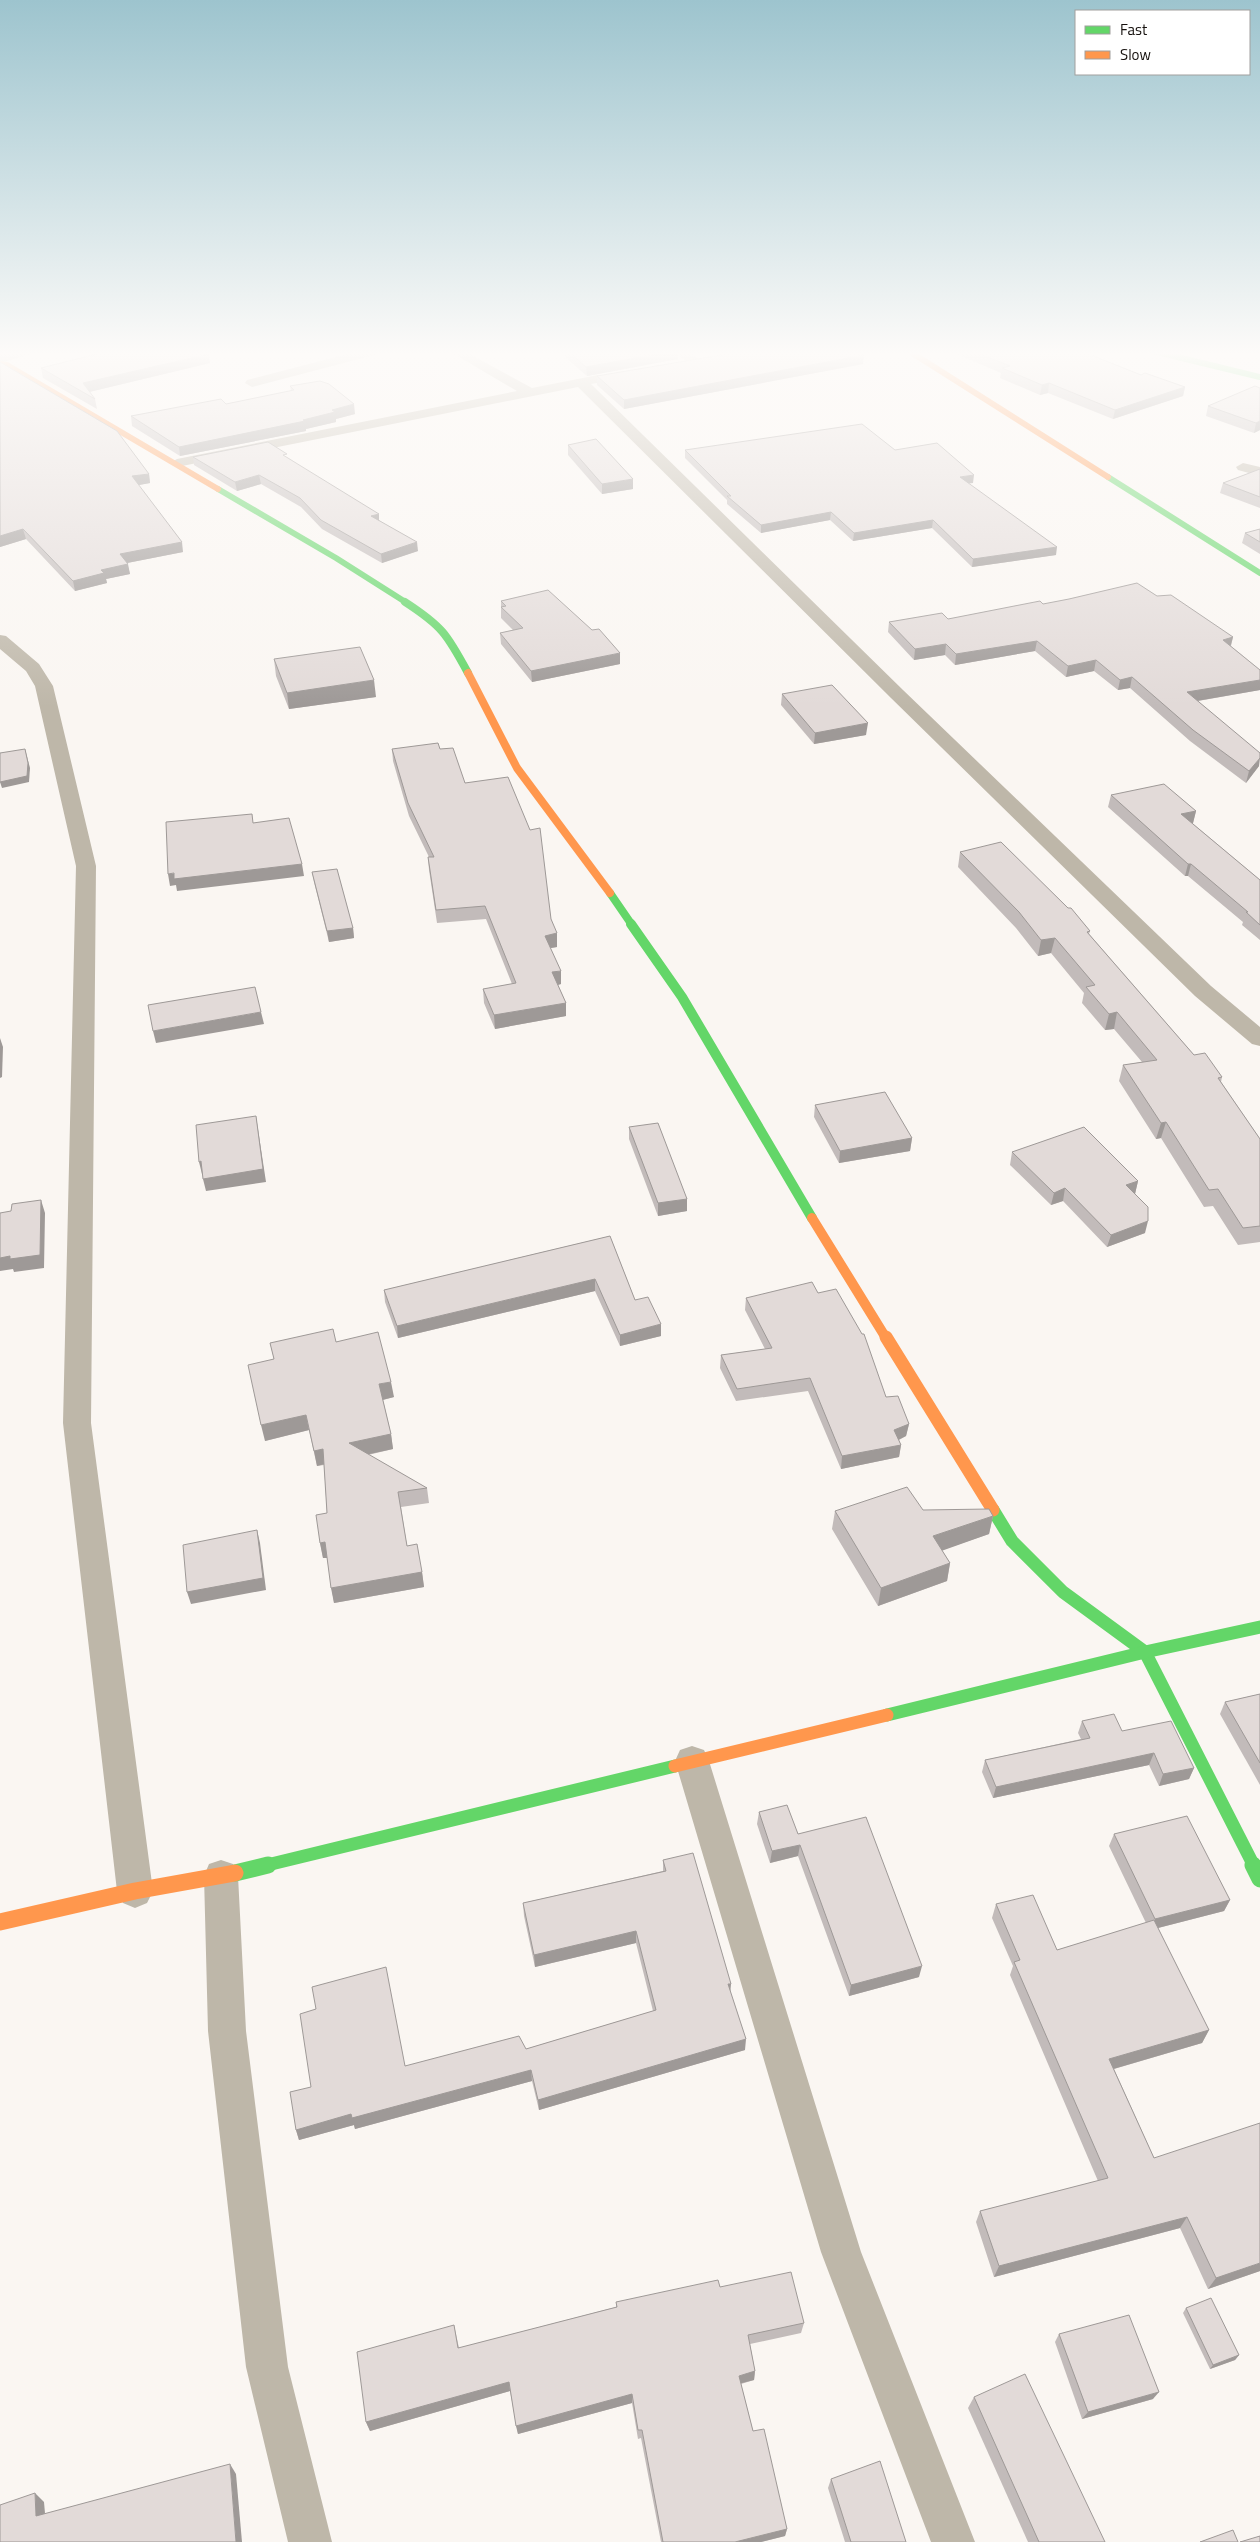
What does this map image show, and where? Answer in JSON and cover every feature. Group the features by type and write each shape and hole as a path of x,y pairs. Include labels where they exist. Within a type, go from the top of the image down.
{"street":[{"path":"188,470 224,494 336,558 433,620 449,636 517,768 594,870 682,996 840,1267 1012,1541 1063,1592 1145,1652 1260,1879"},
{"path":"670,470 897,694 1189,977 1260,1039"},
{"path":"1097,470 1260,573"},
{"path":"0,640 33,668 44,686 86,866 77,1423 135,1891"},
{"path":"0,1922 135,1891 221,1876 1145,1652 1260,1627"},
{"path":"692,1761 841,2252 953,2542"},
{"path":"221,1876 227,2031 267,2367 310,2542"}],"building":[{"path":"0,470 146,470 149,474 132,476 182,542 120,554 128,564 101,570 104,573 73,581 23,529 0,536"},
{"path":"214,470 307,470 379,514 371,516 417,542 381,554 321,520 300,498 259,475 235,482"},
{"path":"589,470 624,470 633,479 602,484"},
{"path":"705,470 968,470 974,475 960,477 1057,547 973,559 933,520 854,533 831,512 761,525 727,496 731,496"},
{"path":"1260,470 1260,497 1223,483"},
{"path":"1260,529 1260,542 1245,533"},
{"path":"1137,583 1157,596 1171,595 1233,637 1223,640 1260,670 1260,680 1187,692 1260,753 1260,758 1249,771 1193,730 1132,677 1120,680 1096,660 1068,666 1037,641 956,654 946,644 915,649 889,622 942,613 948,619 1040,601 1043,604"},
{"path":"548,590 592,630 599,629 620,653 531,671 500,633 523,628 501,607 506,606 501,601"},
{"path":"360,647 374,680 287,693 274,659"},
{"path":"832,685 868,723 815,733 782,694"},
{"path":"438,743 440,749 453,748 465,783 508,777 530,830 540,828 551,919 557,933 545,936 561,971 552,972 566,1003 494,1015 483,989 516,983 485,906 436,910 428,857 434,857 408,803 392,749"},
{"path":"25,749 28,763 27,776 0,782 0,753"},
{"path":"1164,784 1196,811 1181,814 1260,880 1260,925 1246,912 1248,912 1191,864 1188,864 1111,795"},
{"path":"252,814 253,823 289,818 302,864 174,879 174,873 168,874 166,822"},
{"path":"1001,842 1068,908 1071,908 1090,931 1087,932 1194,1055 1205,1053 1222,1077 1218,1078 1260,1139 1260,1226 1243,1228 1218,1189 1209,1190 1166,1122 1161,1123 1123,1065 1157,1060 1117,1012 1109,1014 1086,987 1095,985 1055,938 1041,940 1019,912 960,852"},
{"path":"337,869 353,928 327,931 312,872"},
{"path":"255,987 261,1012 153,1031 148,1005"},
{"path":"885,1092 912,1138 840,1151 815,1105"},
{"path":"256,1116 263,1169 203,1179 201,1161 199,1162 196,1125"},
{"path":"658,1123 687,1199 658,1203 629,1127"},
{"path":"1084,1127 1138,1181 1126,1185 1148,1207 1148,1221 1111,1235 1065,1188 1054,1193 1012,1152"},
{"path":"41,1200 40,1255 10,1259 10,1256 0,1258 0,1213 11,1211 12,1204"},
{"path":"610,1236 635,1300 648,1297 661,1324 620,1335 595,1279 397,1326 384,1290"},
{"path":"812,1282 818,1293 836,1289 862,1334 864,1334 886,1397 898,1396 909,1424 894,1430 901,1445 842,1456 810,1378 737,1389 721,1355 772,1348 746,1298"},
{"path":"333,1329 336,1342 378,1332 391,1382 379,1384 391,1434 349,1443 427,1488 398,1492 407,1546 417,1544 422,1572 331,1588 325,1542 320,1543 316,1515 327,1513 323,1449 314,1451 306,1415 261,1425 248,1365 274,1359 270,1343"},
{"path":"907,1487 923,1510 989,1509 993,1516 933,1536 950,1563 881,1588 835,1511"},
{"path":"257,1530 263,1578 187,1592 183,1545"},
{"path":"1260,1694 1260,1763 1225,1702"},
{"path":"1114,1714 1122,1731 1171,1721 1194,1768 1163,1774 1154,1753 996,1787 985,1760 1090,1738 1082,1721"},
{"path":"787,1805 798,1834 866,1817 922,1966 851,1985 800,1845 772,1851 759,1812"},
{"path":"1187,1816 1230,1900 1155,1919 1114,1834"},
{"path":"693,1853 731,1984 728,1984 746,2039 538,2100 531,2070 352,2118 351,2114 296,2130 290,2092 311,2087 300,2014 316,2009 312,1987 386,1967 405,2066 519,2036 526,2049 656,2010 636,1931 534,1955 523,1903 666,1871 663,1860"},
{"path":"1033,1895 1057,1950 1154,1920 1209,2030 1109,2059 1154,2158 1260,2123 1260,2263 1216,2278 1187,2217 999,2266 980,2211 1108,2178 1014,1962 1020,1960 996,1904"},
{"path":"791,2272 804,2323 748,2335 755,2371 739,2376 753,2431 764,2429 787,2529 735,2542 663,2542 642,2430 638,2430 632,2394 516,2426 509,2382 366,2422 357,2352 454,2325 458,2348 617,2307 616,2302 718,2280 720,2287"},
{"path":"1211,2298 1239,2355 1213,2365 1186,2308"},
{"path":"1129,2315 1159,2392 1088,2412 1059,2334"},
{"path":"1025,2374 1105,2542 1039,2542 974,2397"},
{"path":"880,2461 906,2542 851,2542 831,2479"},
{"path":"230,2464 236,2542 0,2542 0,2505 35,2493 36,2516"},
{"path":"1233,2530 1238,2542 1200,2542"},
{"path":"1260,2536 1260,2542 1240,2542"}],"traffic: fast":[{"path":"1108,477 1260,573"},
{"path":"218,489 336,558 433,620 449,637 468,673"},
{"path":"610,893 682,997 812,1218"},
{"path":"993,1510 1012,1541 1063,1592 1145,1652 1260,1879"},
{"path":"887,1715 1145,1652 1260,1627"},
{"path":"235,1873 675,1766"}],"traffic: slow":[{"path":"185,470 218,489"},
{"path":"1096,470 1108,477"},
{"path":"468,673 517,768 610,893"},
{"path":"812,1218 993,1510"},
{"path":"675,1766 887,1715"},
{"path":"0,1922 135,1891 235,1873"}]}
